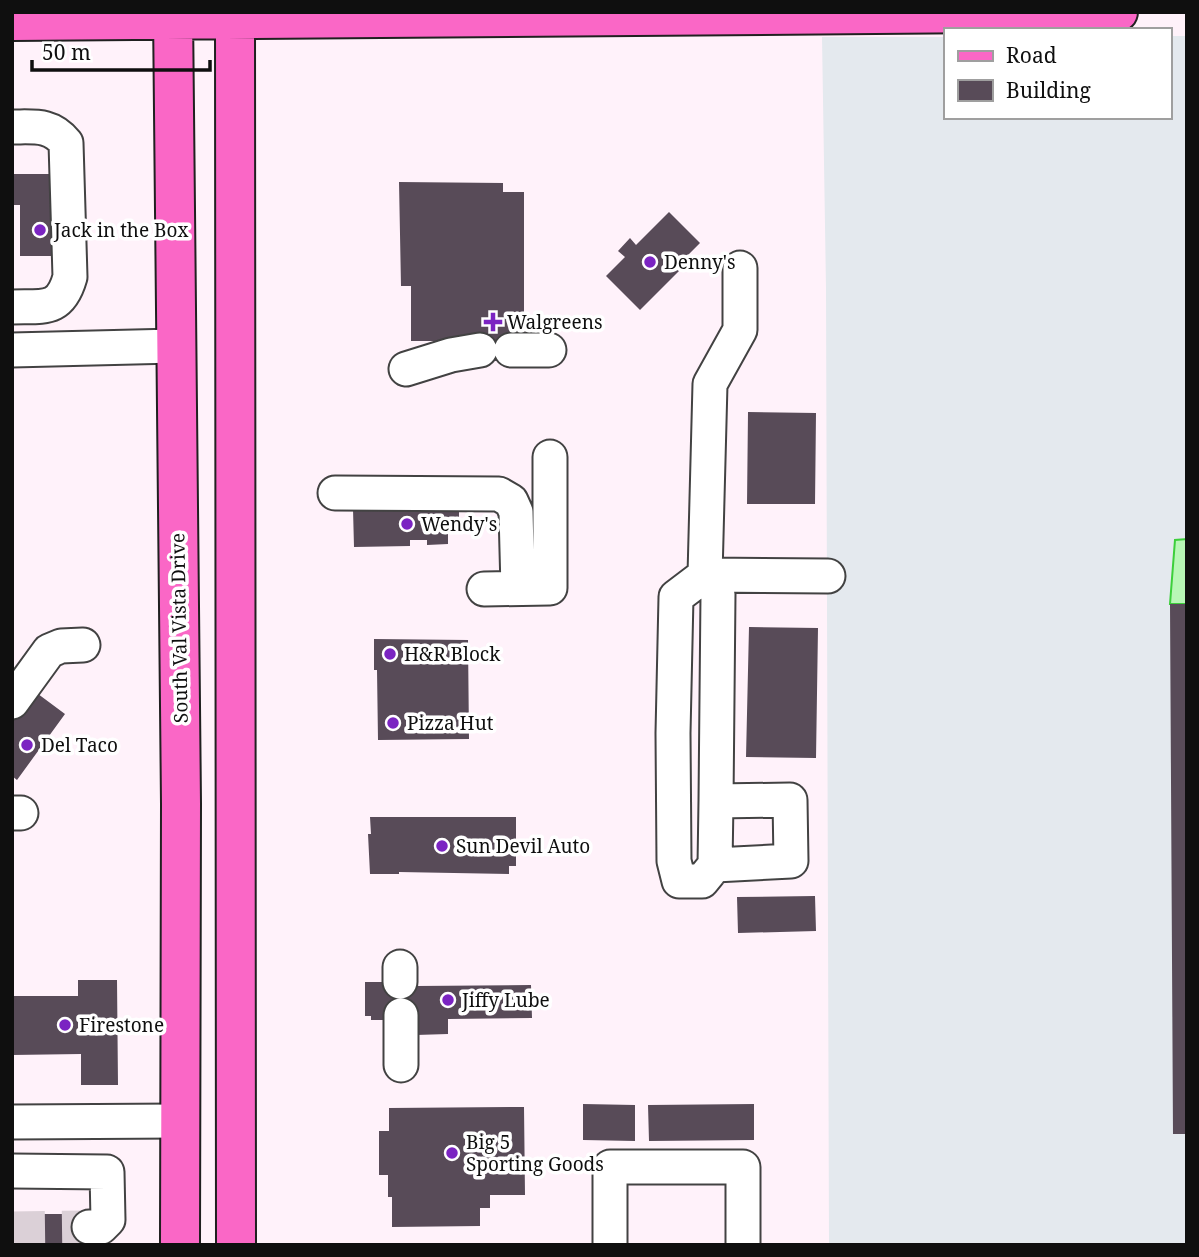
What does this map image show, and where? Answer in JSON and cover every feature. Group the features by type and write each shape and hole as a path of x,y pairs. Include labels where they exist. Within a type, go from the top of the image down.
{"main road":[{"path":"12,21 173,16 1118,12"},
{"name":"South Val Vista Drive","path":"173,16 181,804 180,1245"},
{"path":"235,16 236,1245"},
{"path":"181,804 235,804"}],"lane":[{"path":"12,127 44,128 59,134 66,143 70,277 65,293 57,302 12,307"},
{"path":"740,268 740,330 710,384 705,575 718,594 715,865 702,881 679,881 674,861 676,597 705,575 828,576"},
{"path":"12,349 175,346"},
{"path":"406,369 451,355 496,350 548,350"},
{"path":"484,589 550,588 550,457"},
{"path":"335,493 499,494 511,501 516,512 518,588"},
{"path":"12,702 49,652 61,646 83,645"},
{"path":"715,865 791,861 790,800 716,801"},
{"path":"401,1015 401,1065"},
{"path":"45,1172 28,1122 179,1122"},
{"path":"610,1245 610,1167 743,1167 743,1245"},
{"path":"12,1171 107,1172 108,1220 101,1227 89,1227"}],"shaded area":[{"path":"1171,36 1187,36 1187,1245 829,1245 826,288 822,37 944,37 944,119 1171,119"},
{"path":"1187,539 1187,604 1170,604 1175,540"}],"building":[{"name":"Jack in the Box","path":"12,174 60,174 60,256 20,256 20,205 12,205"},
{"name":"Walgreens","path":"399,182 503,183 503,192 524,192 524,341 511,361 480,361 480,341 411,341 411,286 401,286"},
{"name":"Denny's","path":"669,212 700,243 676,267 680,270 640,310 606,276 625,257 618,251 630,238 636,245"},
{"path":"748,412 816,413 815,504 747,504"},
{"path":"459,502 459,526 448,526 448,544 427,545 427,540 410,540 410,546 354,547 353,509"},
{"path":"1170,604 1187,604 1187,1134 1173,1134"},
{"path":"749,627 818,628 816,758 746,757"},
{"path":"374,639 468,640 469,739 378,740"},
{"name":"Del Taco","path":"30,688 65,714 17,780 12,776 12,712"},
{"name":"Sun Devil Auto","path":"370,817 516,817 516,866 509,866 509,874 370,874"},
{"path":"815,896 816,931 738,933 737,897"},
{"name":"Firestone","path":"78,980 117,980 118,1085 81,1085 81,1054 12,1055 12,996 78,996"},
{"name":"Jiffy Lube","path":"365,982 417,982 417,986 531,985 532,1018 448,1019 448,1034 416,1035 416,1015 384,1015 384,1020 371,1020 371,1016 365,1016"},
{"path":"583,1104 635,1105 635,1141 583,1140"},
{"path":"754,1104 754,1140 649,1141 648,1105"},
{"name":"Big 5 Sporting Goods","path":"524,1107 525,1195 490,1195 490,1208 480,1208 480,1226 392,1227 392,1197 388,1197 388,1175 379,1175 379,1131 389,1131 389,1108"},
{"path":"12,1214 81,1214 80,1245 12,1245"}],"tunnel":[{"path":"12,1228 89,1227"}],"place":[{"name":"Jack in the Box","path":"40,230"},
{"name":"Denny's","path":"650,262"},
{"name":"Walgreens","path":"493,322"},
{"name":"Wendy's","path":"407,524"},
{"name":"H&R Block","path":"390,654"},
{"name":"Pizza Hut","path":"393,723"},
{"name":"Del Taco","path":"27,745"},
{"name":"Sun Devil Auto","path":"442,846"},
{"name":"Jiffy Lube","path":"448,1000"},
{"name":"Firestone","path":"65,1025"},
{"name":"Big 5 Sporting Goods","path":"452,1153"}]}
